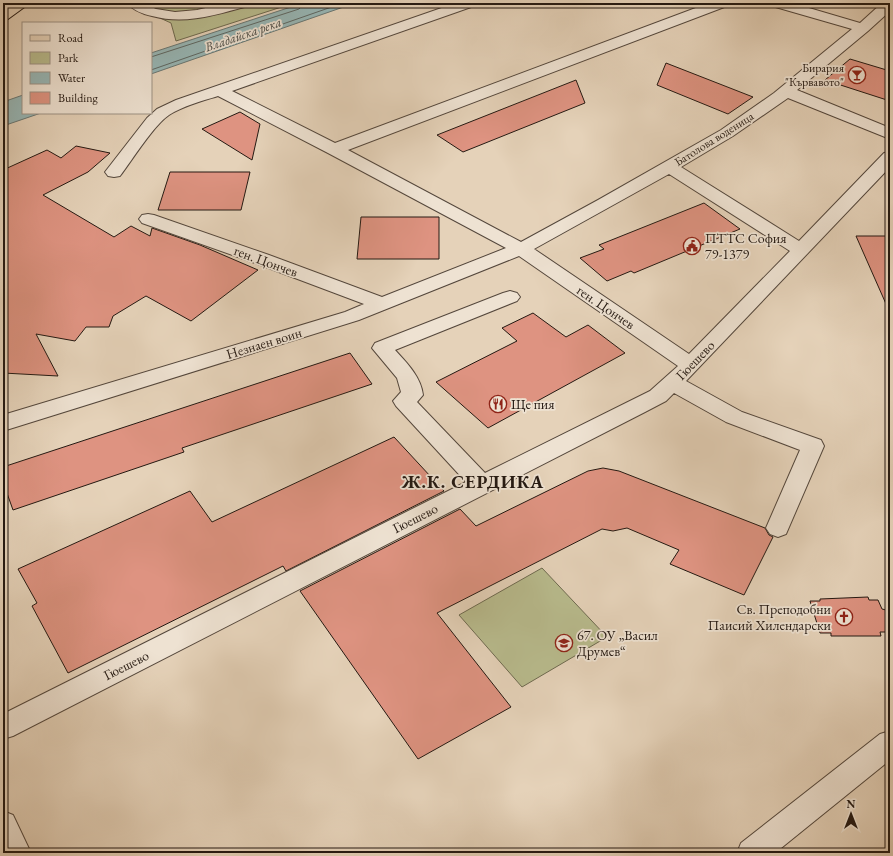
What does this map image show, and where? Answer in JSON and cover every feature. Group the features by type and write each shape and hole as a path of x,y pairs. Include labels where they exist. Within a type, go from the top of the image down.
{"main road":[{"path":"3,16 23,3"}],"street":[{"path":"135,3 138,6 164,16 190,17 243,3"},
{"path":"114,172 153,121 163,112 182,103 469,3"},
{"path":"334,149 722,3"},
{"path":"777,3 863,28"},
{"name":"Батолова воденица","path":"521,248 573,222 727,133 785,91 863,28 890,3"},
{"name":"ген. Цончев","path":"219,90 521,248 691,364"},
{"path":"785,91 890,134"},
{"name":"Гюешево","path":"3,727 658,396 673,383 890,157"},
{"path":"670,167 800,250"},
{"name":"ген. Цончев","path":"148,219 262,259 382,304"},
{"name":"Незнаен воин","path":"3,423 344,318 521,248"},
{"path":"482,484 404,402 412,395 412,387 409,380 382,348 510,298"},
{"path":"673,383 734,417 813,446 778,528"},
{"path":"752,853 890,743"},
{"path":"3,825 16,853"}],"green space":[{"path":"127,3 294,3 176,41 171,23"},
{"path":"542,568 607,637 522,687 459,615"}],"water":[{"name":"Владайска река","path":"303,3 355,3 152,74 152,53"},
{"path":"22,95 22,114 38,114 3,126 3,102"}],"building":[{"name":"Бирария \"Кървавото\"","path":"850,59 890,71 890,101 825,80"},
{"path":"666,63 753,97 728,114 657,85"},
{"path":"576,80 585,103 463,152 437,135"},
{"path":"240,112 260,124 252,160 202,129"},
{"path":"76,146 110,153 88,172 43,195 114,237 131,226 150,236 152,228 200,245 258,270 191,321 146,296 113,316 109,327 86,327 75,341 36,334 58,376 3,373 3,170 47,150 61,158"},
{"path":"170,172 250,172 241,210 158,210"},
{"path":"704,203 740,229 634,273 631,271 607,281 580,258 604,249 599,245"},
{"path":"361,217 439,217 439,259 357,259"},
{"path":"856,236 890,236 890,313"},
{"path":"533,313 566,337 588,325 625,353 488,428 436,382 517,341 502,328"},
{"path":"350,353 372,384 182,448 184,452 13,510 3,482 3,467"},
{"path":"394,437 444,491 286,571 283,566 68,673 32,606 37,603 18,569 190,491 212,522"},
{"path":"603,468 619,471 765,528 769,535 773,537 744,595 670,564 679,550 627,528 613,531 602,529 437,613 511,707 418,759 300,591 460,509 476,526 588,471"},
{"name":"Св. Преподобни Паисий Хилендарски","path":"868,597 869,600 878,600 882,609 890,611 890,632 880,632 881,636 831,636 831,633 820,633 810,601 820,601 820,599"}],"place":[{"name":"Бирария \"Кървавото\"","path":"857,75"},
{"name":"ПТТС София 79-1379","path":"692,246"},
{"name":"Ще пия","path":"498,404"},
{"name":"Св. Преподобни Паисий Хилендарски","path":"844,617"},
{"name":"67. ОУ „Васил Друмев“","path":"564,643"}],"district":[{"name":"Ж.К. СЕРДИКА","path":"473,482"}]}
